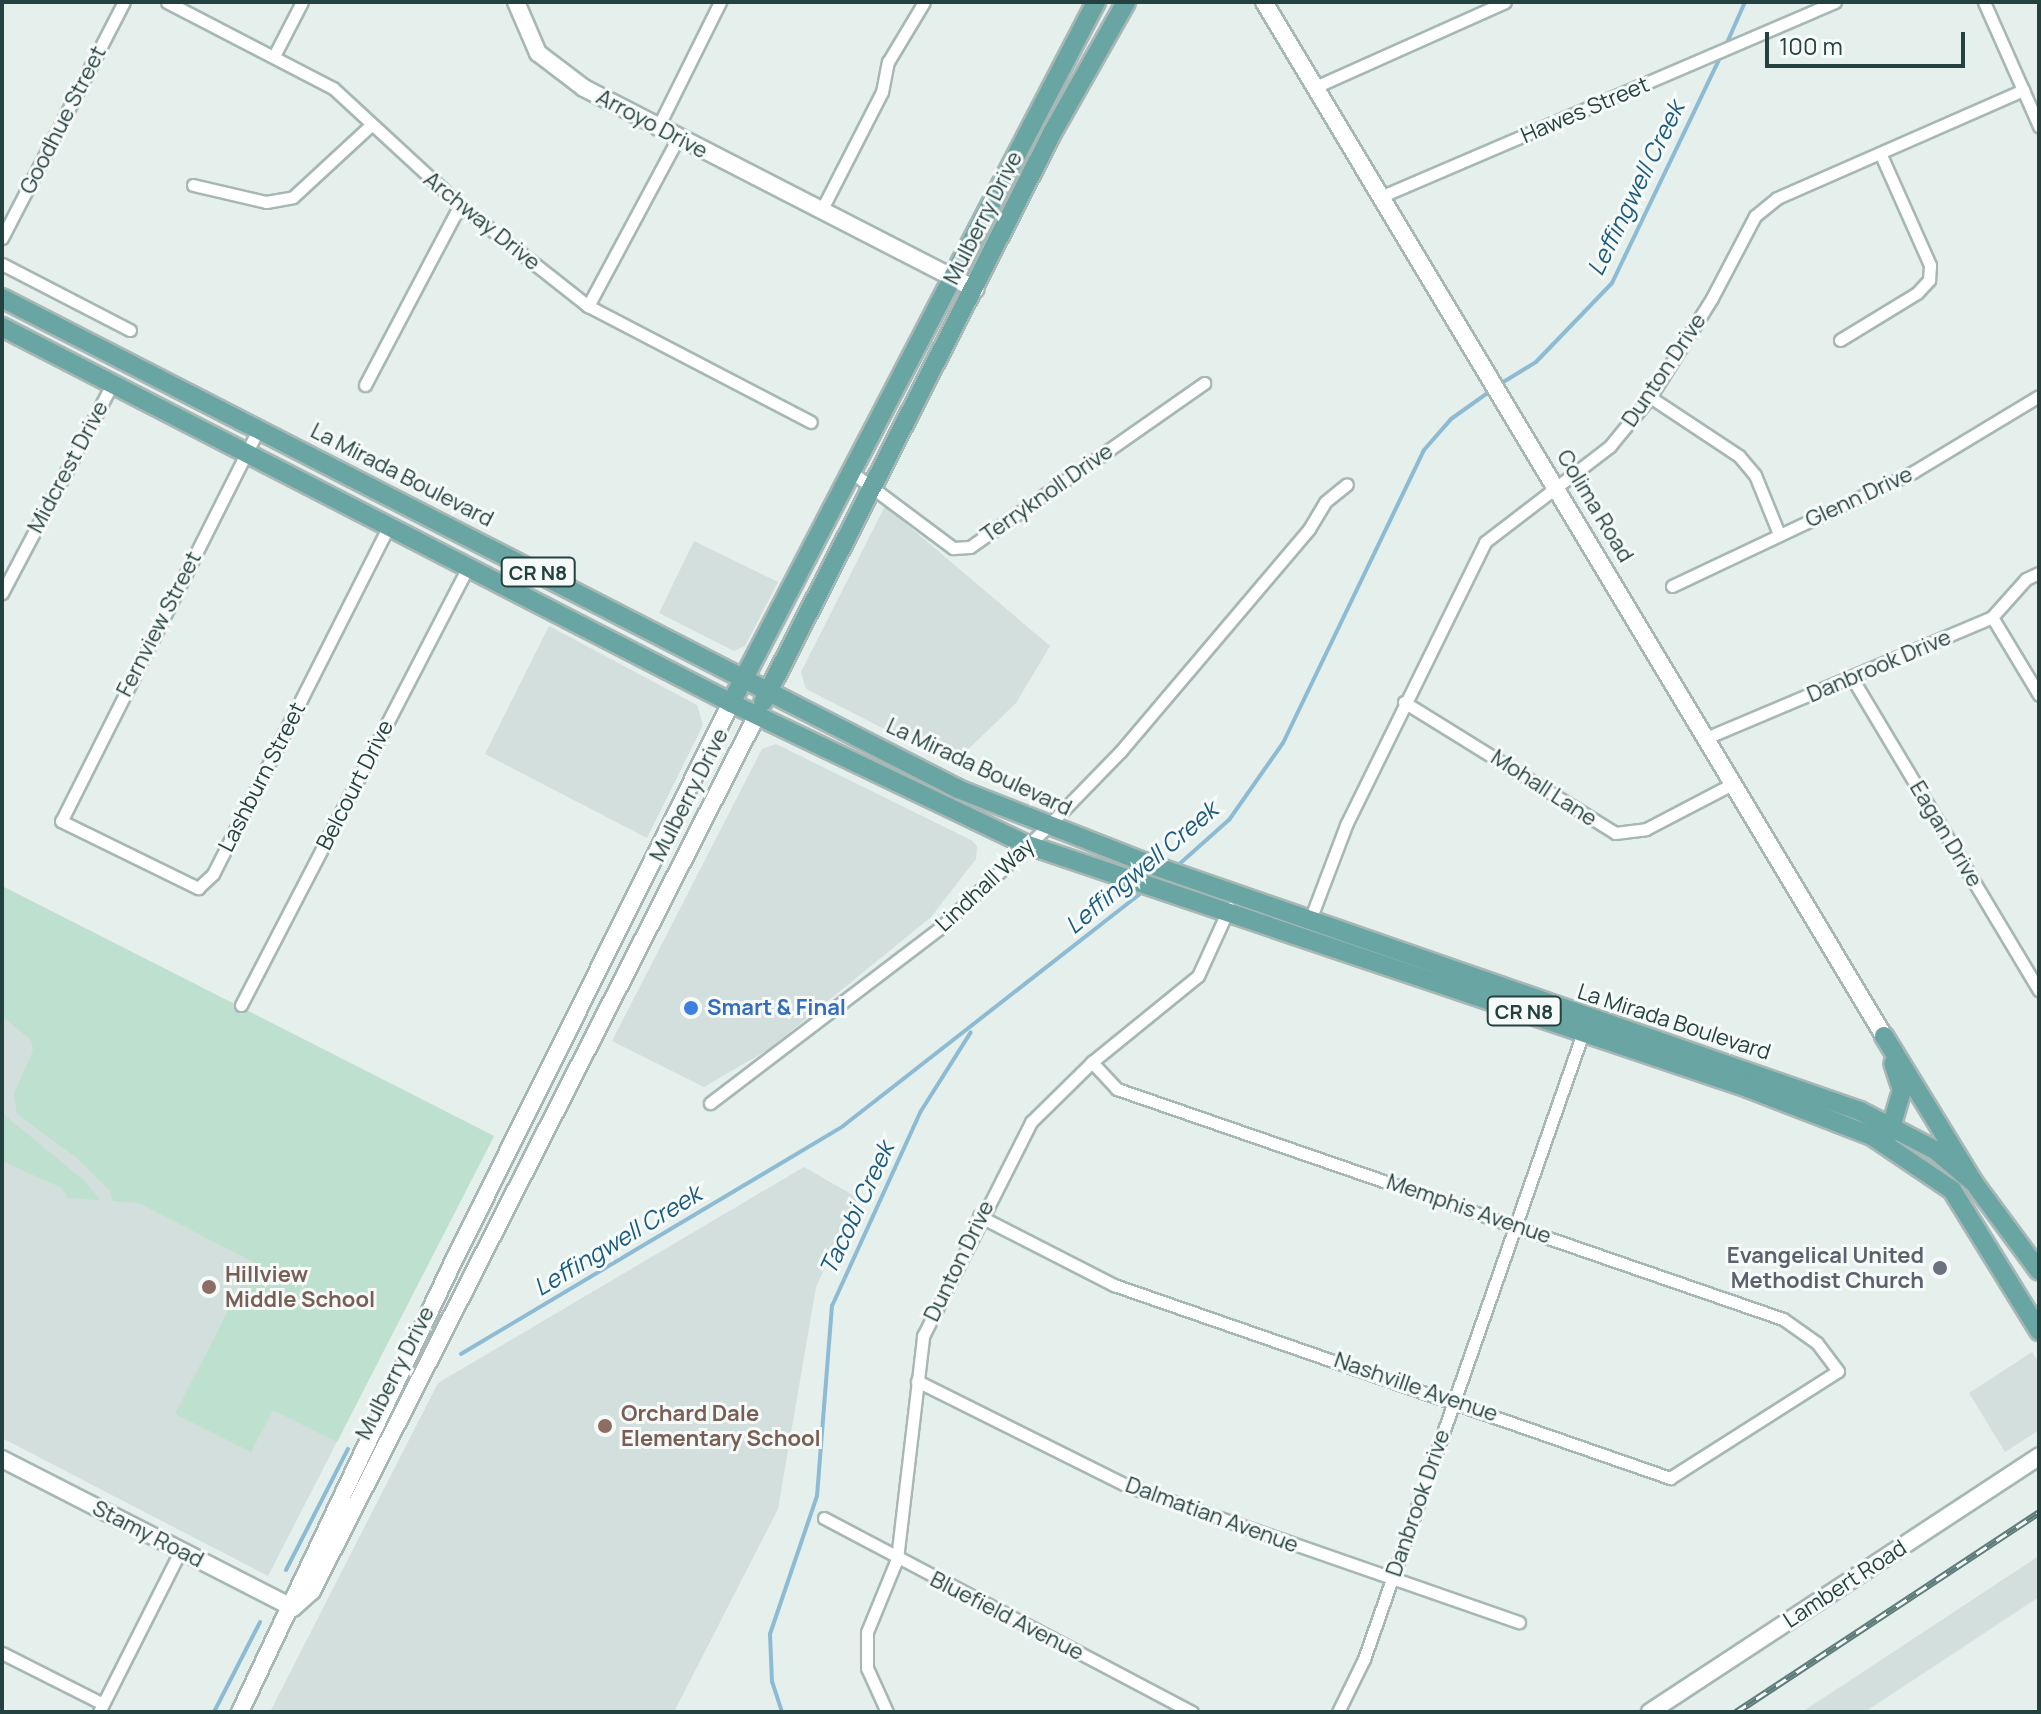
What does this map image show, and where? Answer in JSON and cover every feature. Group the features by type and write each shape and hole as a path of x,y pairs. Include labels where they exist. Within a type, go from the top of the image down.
{"main road":[{"name":"Mulberry Drive","path":"731,703 1096,2"},
{"name":"Mulberry Drive","path":"757,715 1052,133 1126,2"},
{"name":"La Mirada Boulevard","path":"2,298 958,789 1047,827 1310,920 1748,1088 1884,1144 1952,1190 2039,1331"},
{"name":"La Mirada Boulevard","path":"2,327 731,703 1028,845 1227,914 1585,1026 1811,1092 1893,1125 1935,1150 1974,1183"},
{"path":"1884,1036 1902,1090 1893,1125 1884,1144"},
{"path":"1884,1036 1974,1183"},
{"name":"CR N8","path":"1974,1183 2039,1270"}],"street":[{"name":"Goodhue Street","path":"2,238 124,2"},
{"name":"Archway Drive","path":"167,2 333,88 370,126 460,205 588,306 811,422"},
{"path":"274,56 302,2"},
{"name":"Arroyo Drive","path":"516,2 538,53 584,88 677,140 975,289"},
{"path":"657,129 720,2"},
{"path":"821,211 882,92 888,62 924,2"},
{"name":"Colima Road","path":"1264,2 1470,351 1556,486 1884,1036"},
{"path":"1313,88 1505,2"},
{"name":"Hawes Street","path":"1380,197 1835,2"},
{"path":"1984,2 2039,126"},
{"name":"Dunton Drive","path":"1310,920 1346,825 1485,542 1610,446 1650,397 1712,298 1755,216 1777,198 1881,155 2023,90"},
{"path":"193,185 266,202 293,197 370,126"},
{"path":"588,306 677,140"},
{"path":"1840,340 1917,293 1929,280 1930,265 1881,155"},
{"path":"365,385 460,205"},
{"path":"2,264 130,330"},
{"name":"Terryknoll Drive","path":"850,471 953,548 970,547 1204,383"},
{"name":"Midcrest Drive","path":"2,593 112,384"},
{"name":"Glenn Drive","path":"1672,586 1913,472 2039,396"},
{"path":"1650,397 1739,456 1755,475 1779,534"},
{"name":"Fernview Street","path":"61,821 259,428"},
{"name":"Lindhall Way","path":"710,1103 940,928 1047,827 1120,752 1309,529 1325,502 1347,484"},
{"name":"Lashburn Street","path":"61,821 198,888 213,874 389,525"},
{"name":"Belcourt Drive","path":"241,1005 469,566"},
{"name":"Danbrook Drive","path":"1706,738 1992,617 2026,579 2039,573"},
{"path":"1992,617 2039,695"},
{"name":"Eagan Drive","path":"1852,678 2039,990"},
{"name":"Mohall Lane","path":"1404,702 1615,833 1646,829 1732,784"},
{"name":"Mulberry Drive","path":"240,1712 293,1608 299,1580 455,1258 731,703"},
{"name":"Mulberry Drive","path":"293,1608 312,1591 757,715"},
{"name":"Dunton Drive","path":"887,1712 867,1668 867,1632 897,1559 923,1336 979,1216 1031,1122 1092,1062 1198,976 1234,892"},
{"name":"Danbrook Drive","path":"1338,1712 1364,1659 1585,1026"},
{"name":"Memphis Avenue","path":"1092,1062 1117,1089 1783,1319 1817,1343 1838,1371"},
{"name":"Nashville Avenue","path":"979,1216 1114,1285 1454,1400 1670,1478 1838,1371"},
{"path":"455,1258 476,1266"},
{"name":"Dalmatian Avenue","path":"917,1381 1128,1486 1519,1622"},
{"name":"Lambert Road","path":"1650,1712 2039,1456"},
{"name":"Stamy Road","path":"2,1459 293,1608"},
{"name":"Bluefield Avenue","path":"824,1518 1192,1712"},
{"path":"2,1653 101,1708 181,1550"}],"shaded area":[{"path":"885,506 1050,646 1016,703 953,764 806,689 801,672"},
{"path":"694,541 778,582 745,646 734,651 659,613"},
{"path":"549,626 697,705 703,725 647,838 485,754"},
{"path":"776,744 971,840 977,846 976,859 931,917 769,1049 704,1087 612,1041 762,749"},
{"name":"Hillview Middle School","path":"2,886 494,1136 268,1576 2,1438"},
{"name":"Orchard Dale Elementary School","path":"804,1167 858,1198 816,1287 778,1509 674,1712 270,1712 438,1383"},
{"path":"2032,1352 2039,1363 2039,1430 2005,1452 1969,1393"},
{"path":"2039,1556 2039,1597 1865,1712 1802,1712"}],"green space":[{"name":"Hillview Middle School","path":"2,886 494,1136 337,1442 273,1410 251,1452 175,1414 253,1262 139,1203 113,1201 110,1191 77,1158 17,1114 14,1093 33,1051 31,1040 2,1016"},
{"path":"2,1113 87,1183 100,1200 68,1198 62,1188 2,1161"}],"waterway":[{"name":"Leffingwell Creek","path":"1726,45 1745,2"},
{"name":"Leffingwell Creek","path":"1500,384 1536,362 1612,283 1722,53"},
{"name":"Leffingwell Creek","path":"1176,867 1229,820 1283,743 1424,450 1451,419 1493,389"},
{"name":"Leffingwell Creek","path":"461,1354 843,1126 1143,892"},
{"name":"Tacobi Creek","path":"782,1712 772,1682 770,1634 817,1496 832,1306 921,1111 971,1032"},
{"name":"Leffingwell Creek","path":"286,1570 348,1449"},
{"name":"Leffingwell Creek","path":"214,1712 260,1622"}],"railway":[{"path":"1736,1712 2039,1512"}],"place":[{"name":"Smart & Final","path":"691,1008"},
{"name":"Evangelical United Methodist Church","path":"1940,1268"},
{"name":"Hillview Middle School","path":"209,1287"},
{"name":"Orchard Dale Elementary School","path":"605,1426"}]}
